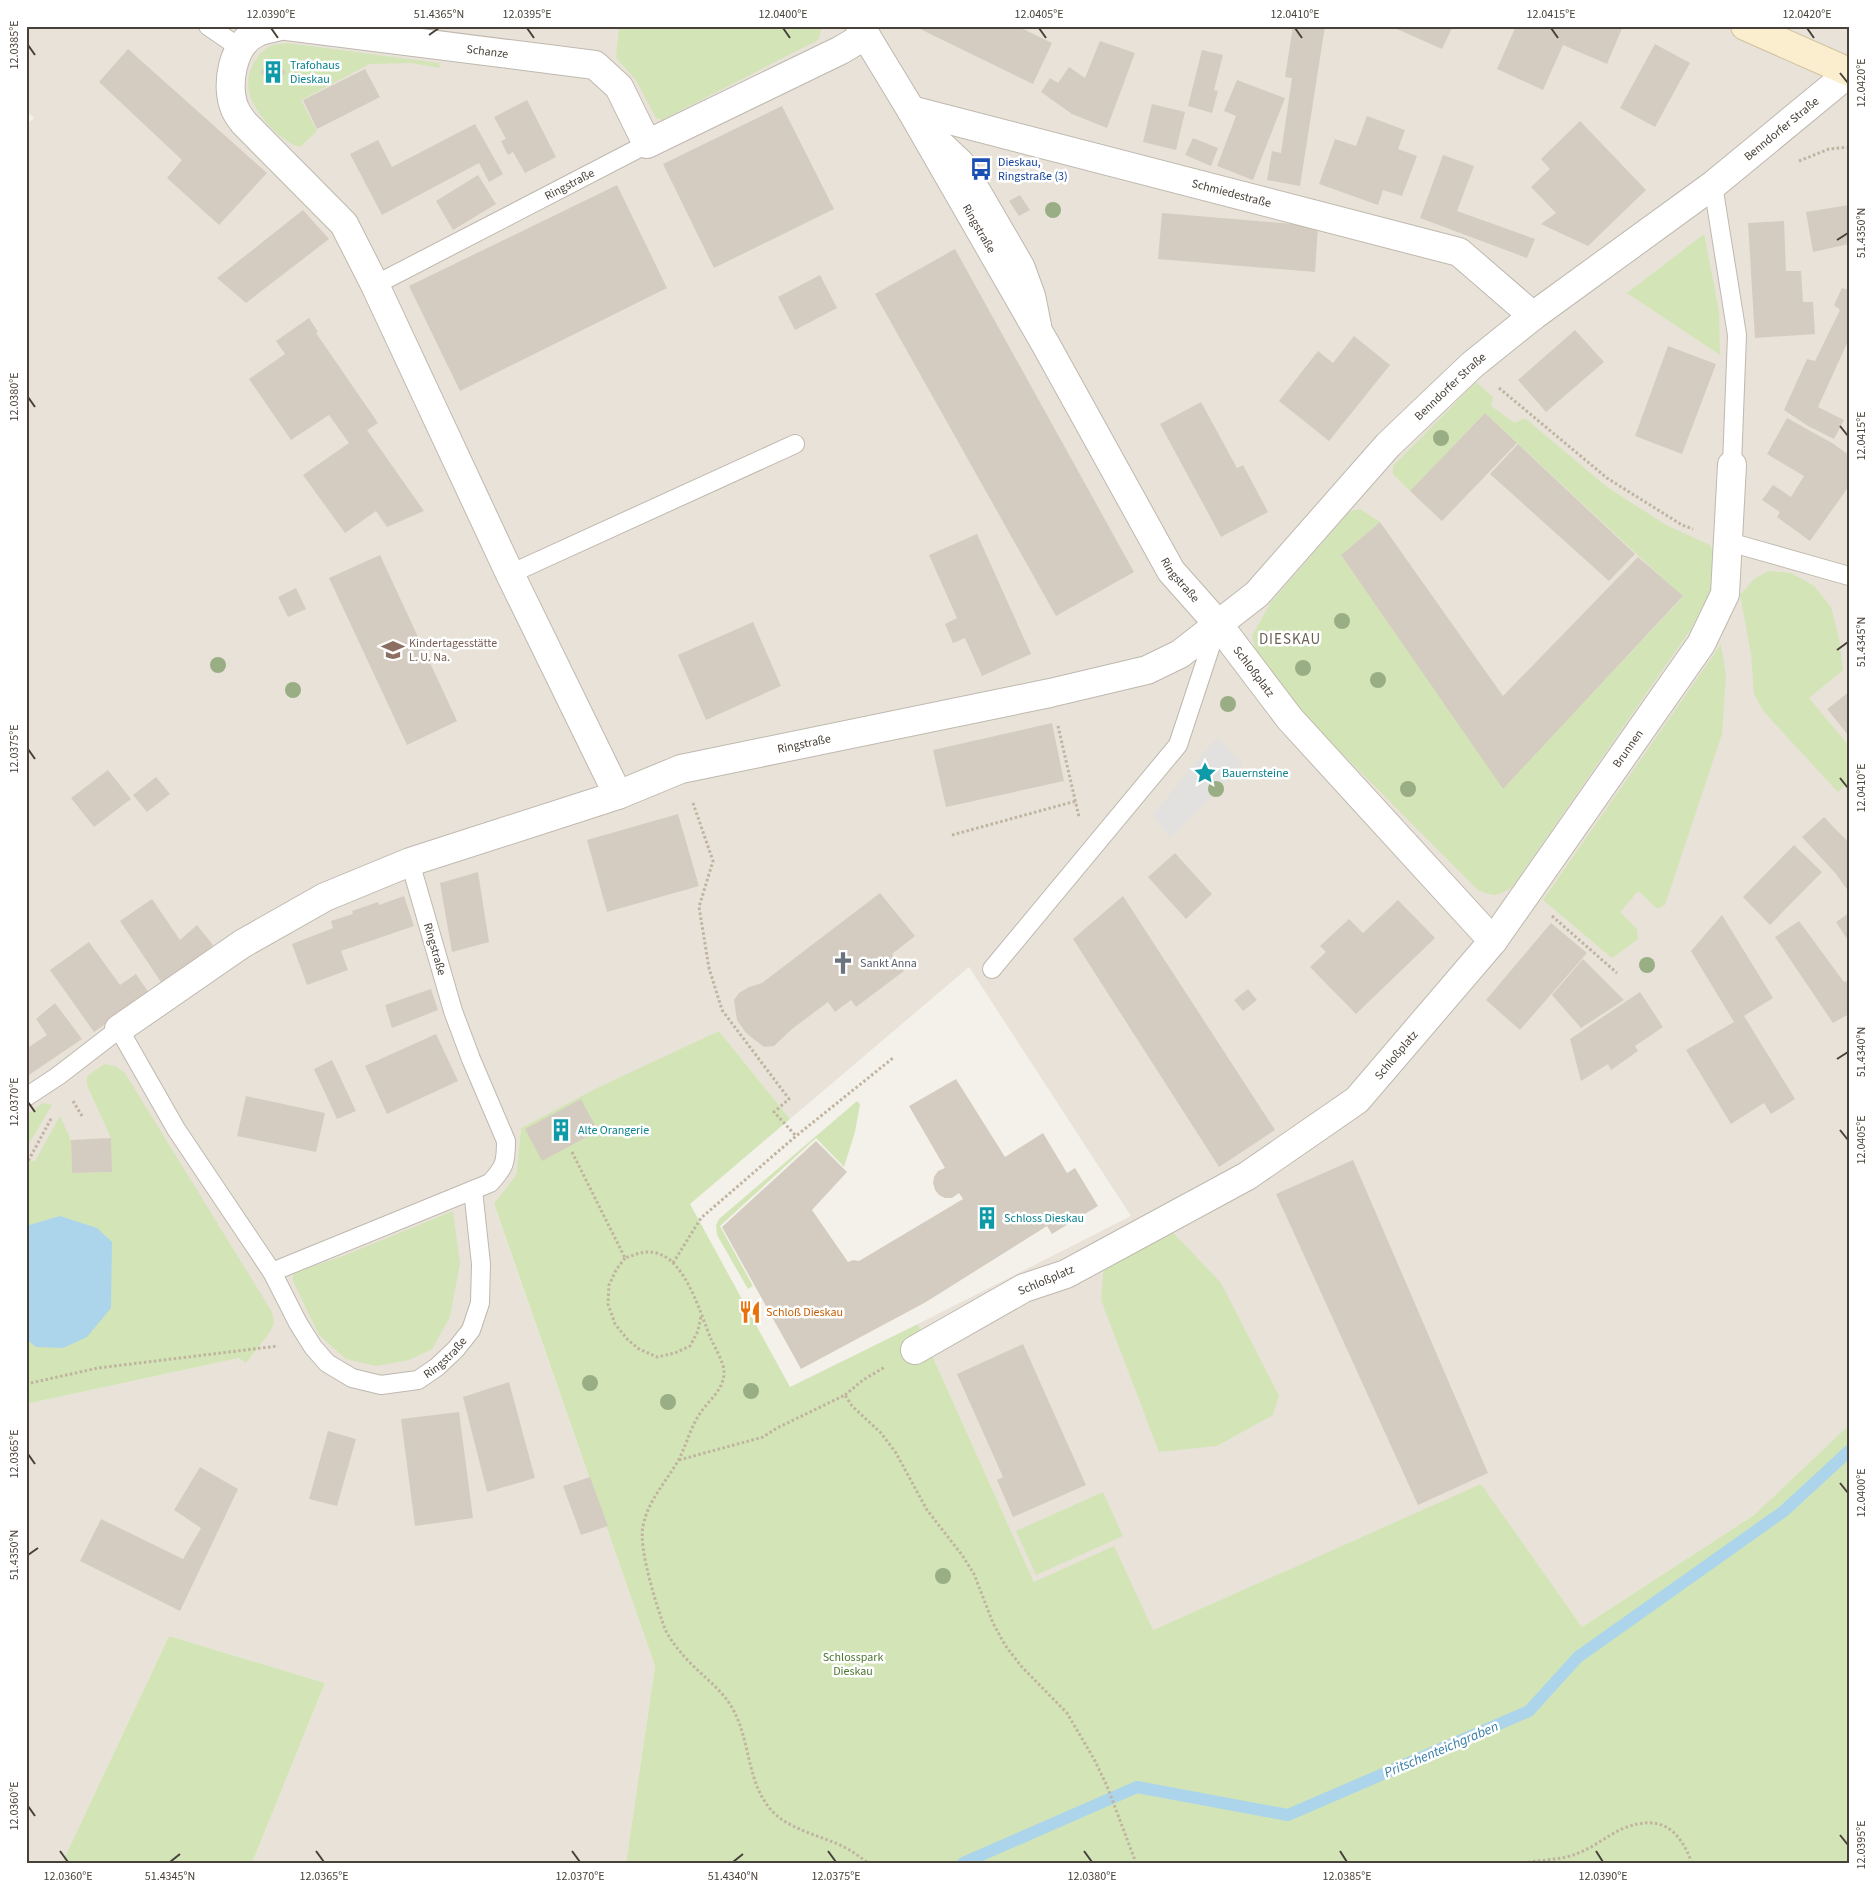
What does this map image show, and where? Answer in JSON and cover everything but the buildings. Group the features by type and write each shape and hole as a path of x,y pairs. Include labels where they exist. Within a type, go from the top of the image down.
{"main road":[{"path":"1745,26 1849,72"}],"street":[{"path":"281,26 256,32 240,48 231,73 231,95 235,109 244,123 344,224 375,285 510,574 618,795"},
{"name":"Schanze","path":"286,26 595,65 619,88 647,144"},
{"name":"Ringstraße","path":"119,1028 250,939 325,897 410,862 618,795 681,769 1050,693 1148,670 1180,654 1218,624 1171,571 1046,345 911,110 863,31 841,50 647,144"},
{"name":"Benndorfer Straße","path":"1218,624 1257,594 1388,445 1472,365 1533,316 1713,185 1849,72"},
{"name":"Schmiedestraße","path":"911,110 1459,252 1533,316"},
{"name":"Brunnen","path":"1493,941 1701,644 1725,594 1732,465"},
{"name":"Schloßplatz","path":"915,1350 1024,1288 1066,1274 1247,1176 1357,1100 1493,941 1290,719 1218,624"}],"lane":[{"path":"208,26 240,48"},
{"name":"Ringstraße","path":"375,285 647,144"},
{"path":"1713,185 1737,335 1732,465"},
{"path":"510,574 795,444"},
{"path":"1729,542 1849,576"},
{"path":"992,969 1178,745 1218,624"},
{"name":"Ringstraße","path":"272,1272 490,1183 502,1170 506,1155 506,1140 471,1059 453,1011 410,862"},
{"name":"Ringstraße","path":"26,1097 58,1076 119,1028 176,1129 272,1272 313,1347 327,1363 352,1378 381,1385 418,1380 437,1367 456,1349 471,1330 480,1303 481,1264 473,1190"}],"path":[{"path":"1472,365 1606,478 1682,525 1729,542"},
{"path":"1050,693 1087,854"},
{"path":"681,769 713,861 699,906 709,968 722,1010 789,1099 774,1112 796,1136"},
{"path":"952,835 1076,801"},
{"path":"1555,918 1617,973"},
{"path":"673,1263 701,1218 796,1136 892,1058"},
{"path":"26,1165 53,1115"},
{"path":"572,1152 625,1258"},
{"path":"701,1315 698,1331 690,1346 675,1353 657,1357 639,1349 628,1340 615,1324 608,1304 610,1285 616,1270 625,1258 644,1252 660,1254 673,1263 694,1297 724,1369 723,1383 700,1412 678,1460 654,1497 642,1527 643,1554 666,1631 682,1655 713,1684 732,1706 745,1738 750,1766 759,1794 775,1813 794,1828 842,1846 868,1863"},
{"path":"26,1384 98,1368 278,1346"},
{"path":"678,1460 763,1437 777,1428 845,1395 863,1380 915,1350"},
{"path":"845,1395 852,1406 881,1433 896,1453 927,1510 962,1555 974,1574 993,1623 1005,1645 1021,1666 1067,1713 1094,1759 1107,1786 1136,1863"},
{"path":"1523,1863 1576,1854 1625,1828 1655,1822 1674,1831 1692,1863"}],"shaded area":[{"name":"DIESKAU","path":"26,26 1849,26 1849,1425 1754,1515 1582,1627 1481,1485 1153,1630 1034,1582 918,1324 1131,1216 969,967 790,1119 719,1031 521,1128 516,1175 494,1205 655,1666 626,1863 252,1863 325,1683 169,1636 62,1863 26,1863 26,1404 239,1358 26,1171 26,125 34,118 26,111"},
{"path":"1217,737 1243,765 1170,838 1153,815"}],"green space":[{"path":"619,26 820,26 821,32 818,40 662,120 656,118 636,80 616,58"},
{"path":"287,43 439,63 440,68 411,63 370,64 301,100 317,131 300,147 284,139 262,117 252,100 248,85 252,65 260,54 271,46"},
{"path":"1704,234 1719,311 1720,355 1627,293"},
{"path":"1476,382 1493,397 1491,406 1515,423 1525,418 1607,487 1666,525 1710,545 1716,558 1711,589 1691,629 1513,886 1496,895 1478,890 1279,690 1263,667 1255,649 1252,636 1271,602 1350,511 1360,509 1380,522 1341,555 1503,788 1683,597 1485,413 1410,491 1393,474 1393,466"},
{"path":"1768,571 1791,573 1814,586 1831,607 1839,638 1843,670 1809,698 1849,746 1849,782 1838,792 1764,712 1754,694 1751,654 1740,595 1754,579"},
{"path":"1721,644 1726,675 1722,734 1665,905 1658,909 1638,891 1620,912 1637,929 1638,939 1612,958 1543,900"},
{"name":"Schlosspark Dieskau","path":"719,1031 790,1119 690,1204 790,1387 918,1324 1034,1582 1114,1546 1153,1630 1481,1484 1582,1627 1754,1515 1849,1425 1849,1863 626,1863 655,1666 494,1204 516,1175 521,1128 597,1088"},
{"path":"105,1064 115,1066 125,1073 272,1312 274,1323 270,1332 246,1363 239,1358 26,1404 26,1161 35,1161 60,1116 71,1140 72,1173 111,1172 111,1138 87,1085 87,1077"},
{"path":"857,1101 860,1104 855,1132 844,1167 816,1138 720,1226 753,1286 748,1289 717,1235 716,1225 719,1219"},
{"path":"43,1103 52,1105 26,1149 26,1115"},
{"path":"453,1211 460,1263 450,1317 432,1349 409,1360 376,1366 346,1359 319,1335 293,1281 293,1273 343,1256"},
{"path":"1168,1227 1221,1283 1279,1396 1273,1415 1217,1446 1159,1452 1101,1300 1104,1264"},
{"path":"1103,1492 1123,1536 1036,1575 1016,1531"},
{"path":"169,1636 325,1683 252,1863 62,1863"}],"water":[{"path":"60,1216 97,1228 112,1242 111,1308 87,1337 63,1348 36,1347 26,1339 26,1228 29,1225"}],"waterway":[{"name":"Pritschenteichgraben","path":"963,1863 1137,1787 1288,1815 1529,1711 1578,1657 1784,1511 1849,1451"}],"place":[{"name":"Trafohaus Dieskau","path":"273,72"},
{"name":"Dieskau, Ringstraße (3)","path":"981,169"},
{"name":"Kindertagesstätte L. U. Na.","path":"393,650"},
{"name":"Bauernsteine","path":"1205,773"},
{"name":"Sankt Anna","path":"843,963"},
{"name":"Alte Orangerie","path":"561,1130"},
{"name":"Schloss Dieskau","path":"987,1218"},
{"name":"Schloß Dieskau","path":"750,1312"}],"district":[{"name":"DIESKAU","path":"1290,639"}]}
